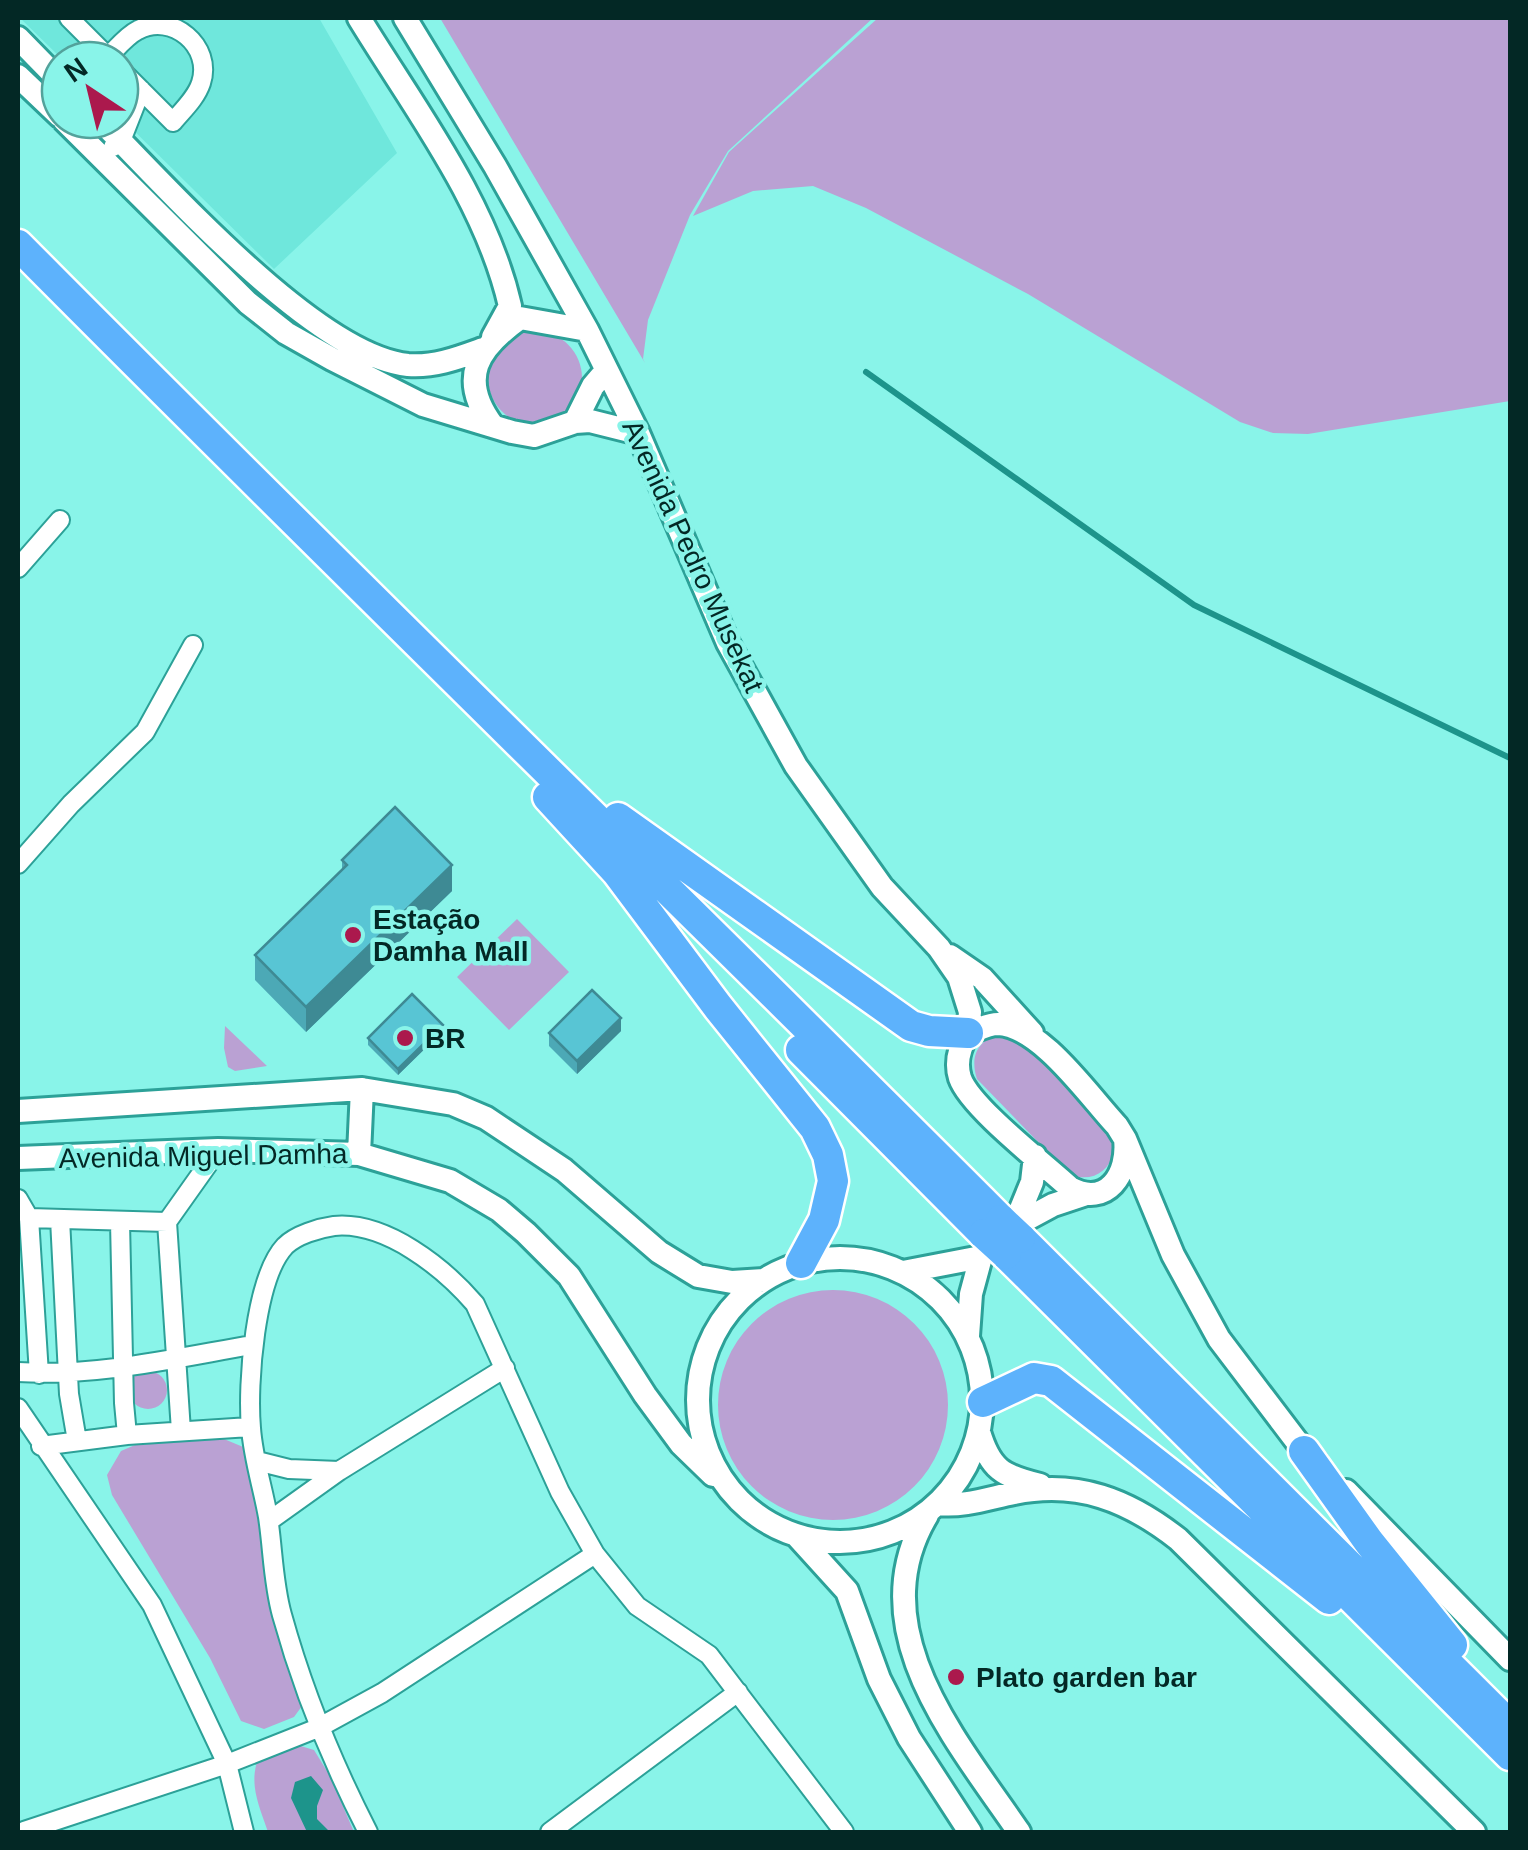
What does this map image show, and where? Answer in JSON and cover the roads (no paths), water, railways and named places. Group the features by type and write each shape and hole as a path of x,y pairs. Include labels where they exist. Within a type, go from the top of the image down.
{"highway":[{"path":"18,245 1510,1755"},
{"path":"18,274 536,770 617,872 718,1007 816,1128 828,1155 833,1181 824,1220 801,1263"},
{"path":"536,770 912,1026 968,1034"},
{"path":"1001,1238 1501,1716"},
{"path":"981,1417 1034,1378 1051,1381 1446,1692"},
{"path":"1304,1451 1501,1716"}],"street":[{"path":"68,18 90,40"},
{"path":"359,18 465,192 496,261 510,306 477,360 478,394 484,414 493,426"},
{"name":"Avenida Pedro Musekat","path":"405,18 587,330 638,433 728,643 796,766 837,828 882,886 939,948 965,988 970,1012 968,1034 957,1060 961,1080 973,1099 1035,1156"},
{"path":"102,156 121,141 141,90 173,122 200,86 203,62 192,40 172,27 148,26 126,40"},
{"path":"18,38 40,60"},
{"path":"18,76 40,97"},
{"path":"85,140 248,303 286,332 423,405 534,436 590,421 638,433"},
{"path":"121,141 261,280 307,315 358,347 390,361 407,365 442,363 488,343 520,318 587,330"},
{"path":"575,422 592,386 605,372"},
{"path":"18,568 60,520"},
{"path":"18,864 71,804 145,732 193,645"},
{"name":"Avenida Pedro Musekat","path":"939,948 982,978 1125,1138 1173,1255 1219,1338 1304,1451 1510,1659"},
{"path":"968,1034 993,1023 1015,1026 1034,1036"},
{"path":"359,1154 362,1089"},
{"name":"Avenida Miguel Damha","path":"18,1111 362,1089 454,1104 486,1118 564,1170 658,1252 698,1276 732,1282 764,1280"},
{"path":"903,1272 1001,1238 1053,1205 1108,1188 1125,1166 1125,1138"},
{"path":"181,1432 166,1222 218,1150"},
{"name":"Avenida Miguel Damha","path":"18,1158 218,1150 359,1154 450,1180 499,1210 569,1276 681,1444 724,1484"},
{"path":"968,1336 971,1294 1032,1182 1035,1156"},
{"path":"1035,1156 1083,1195"},
{"path":"18,1198 29,1218 39,1374"},
{"path":"29,1218 166,1222"},
{"path":"60,1219 77,1441"},
{"path":"120,1222 127,1434"},
{"path":"368,1832 318,1728 281,1612 250,1427 252,1345 269,1269 286,1244 328,1227 356,1227 392,1240 430,1260 475,1304 560,1492 595,1554 638,1606 709,1655 844,1832"},
{"path":"1053,1488 1012,1479 986,1455 976,1358 968,1336 940,1298 903,1272 875,1262 838,1258 801,1263 764,1280 736,1302 715,1332 702,1365 697,1400 701,1436 724,1484 737,1500 768,1524 798,1537 839,1543 875,1538 909,1524 933,1508 1053,1488 1072,1488 1144,1513 1178,1540 1474,1832"},
{"path":"18,1372 39,1374 123,1365 252,1345"},
{"path":"268,1522 339,1471 505,1368"},
{"path":"18,1408 152,1605 227,1764 244,1832"},
{"path":"981,1417 962,1474 933,1508 912,1543 903,1577 907,1632 937,1712 1019,1832"},
{"path":"42,1446 127,1434 250,1427"},
{"path":"257,1462 290,1469 339,1471"},
{"path":"798,1537 847,1592 879,1679 909,1738 970,1832"},
{"path":"18,1817 24,1832 227,1764 318,1728 382,1694 595,1554"},
{"path":"550,1832 738,1692"},
{"path":"573,1816 584,1832"}],"waterway":[{"path":"866,372 1194,605 1510,758"}],"place":[{"name":"Estação Damha Mall","path":"353,935"},
{"name":"BR","path":"405,1038"},
{"name":"Plato garden bar","path":"956,1677"}]}
